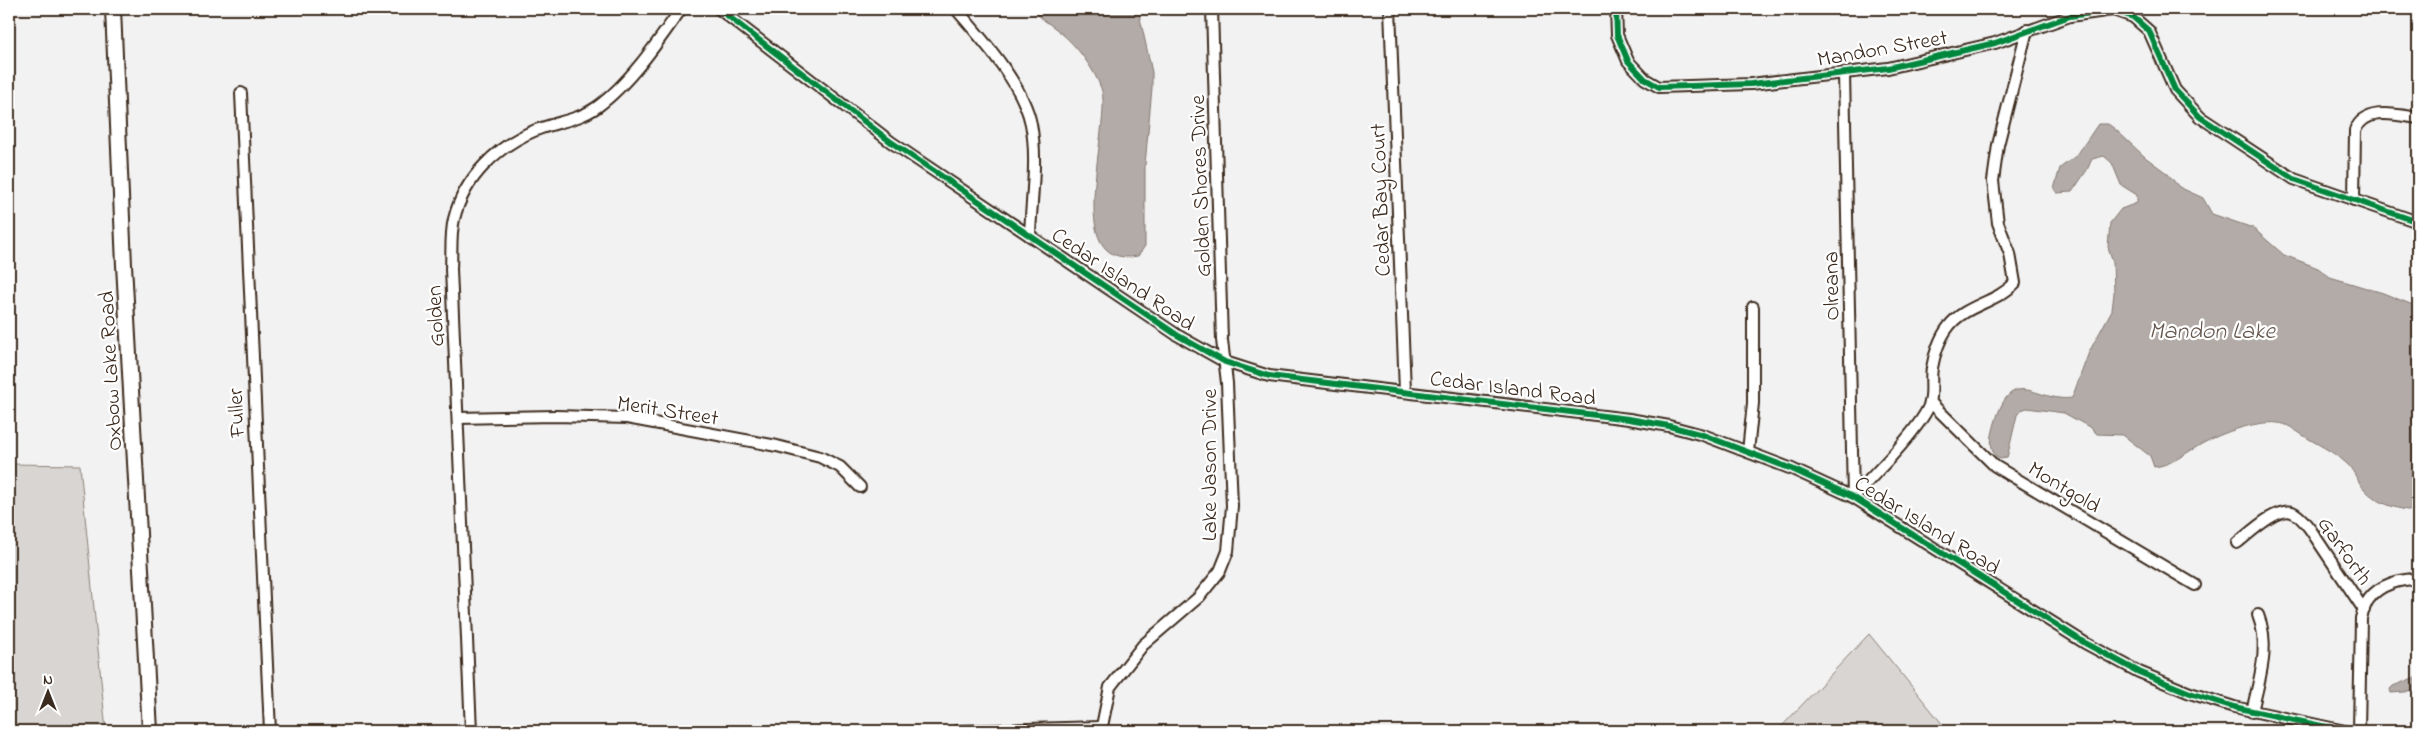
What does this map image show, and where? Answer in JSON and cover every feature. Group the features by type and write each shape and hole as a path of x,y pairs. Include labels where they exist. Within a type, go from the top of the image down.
{"street":[{"name":"Oxbow Lake Road","path":"113,9 124,265 150,731"},
{"name":"Golden","path":"472,731 451,269 454,220 468,183 496,154 515,140 538,129 570,120 596,108 625,81 681,9"},
{"name":"Cedar Island Road","path":"719,9 891,142 1176,334 1225,362 1269,376 1404,391 1657,424 1703,435 1854,497 2111,658 2177,689 2252,712 2345,731"},
{"path":"956,9 1005,72 1028,115 1033,138 1034,159 1030,236"},
{"name":"Golden Shores Drive","path":"1212,9 1222,330 1225,362"},
{"name":"Cedar Bay Court","path":"1390,9 1404,391"},
{"name":"Mandon Street","path":"1616,9 1617,35 1628,61 1645,79 1659,87 1751,84 1888,68 1995,43 2070,16 2113,10 2132,17 2149,31 2175,90 2200,117 2294,179 2418,222"},
{"path":"1854,497 1918,423 1930,402 1932,368 1939,344 1949,326 1967,311 2006,292 2015,283 2010,254 1998,223 1993,180 1998,145 2027,30"},
{"name":"Olreana","path":"1844,74 1854,497"},
{"name":"Fuller","path":"241,93 270,731"},
{"path":"2354,200 2355,130 2357,124 2368,116 2384,114 2418,118"},
{"path":"1748,452 1753,403 1753,307"},
{"name":"Lake Jason Drive","path":"1101,729 1110,687 1143,645 1199,597 1220,571 1228,551 1232,506 1225,362"},
{"name":"Montgold","path":"1930,402 1995,466 2195,585"},
{"name":"Merit Street","path":"458,418 556,416 627,418 777,446 820,458 840,467 860,487"},
{"name":"Garforth","path":"2237,543 2270,517 2280,512 2292,512 2301,518 2310,529 2364,610"},
{"name":"Garforth","path":"2364,610 2369,599 2388,584 2401,579 2418,579"},
{"path":"2359,731 2361,618 2364,610"},
{"path":"2252,712 2265,648 2264,631 2258,614"},
{"path":"958,731 1101,729"}],"shaded area":[{"path":"9,464 80,465 106,731 9,731"},
{"path":"1869,634 1948,731 1779,731 1782,726"}],"water":[{"path":"1033,9 1138,9 1152,72 1152,88 1145,165 1145,246 1138,256 1114,255 1100,241 1095,219 1094,191 1103,106 1101,88 1084,58 1073,44"},
{"name":"Mandon Lake","path":"2098,124 2108,124 2145,157 2168,174 2179,187 2203,198 2212,214 2253,228 2284,255 2318,268 2330,277 2383,293 2418,307 2418,511 2394,507 2372,497 2361,485 2351,468 2341,459 2285,424 2278,423 2258,424 2235,430 2203,443 2171,462 2154,467 2150,456 2123,435 2097,434 2091,428 2064,413 2027,408 2021,410 2017,415 2007,458 2000,459 1996,456 1991,440 2002,405 2009,394 2017,390 2026,390 2047,396 2072,398 2089,352 2112,310 2114,293 2113,262 2108,247 2110,223 2121,209 2137,203 2137,195 2121,185 2112,163 2104,156 2092,159 2072,192 2057,193 2054,189 2060,168 2077,155"},
{"path":"2418,676 2418,691 2391,693 2390,689 2393,686"}],"cycle path":[{"path":"719,9 891,142 1177,335 1225,362 1269,376 1629,419 1669,426 1703,435 1792,469 1853,497 2085,643 2139,672 2190,693 2234,707 2345,731"},
{"path":"1616,9 1617,35 1628,61 1645,79 1659,87 1751,84 1888,68 1995,43 2070,16 2113,10 2133,17 2149,31 2175,90 2200,117 2294,179 2418,222"}]}
